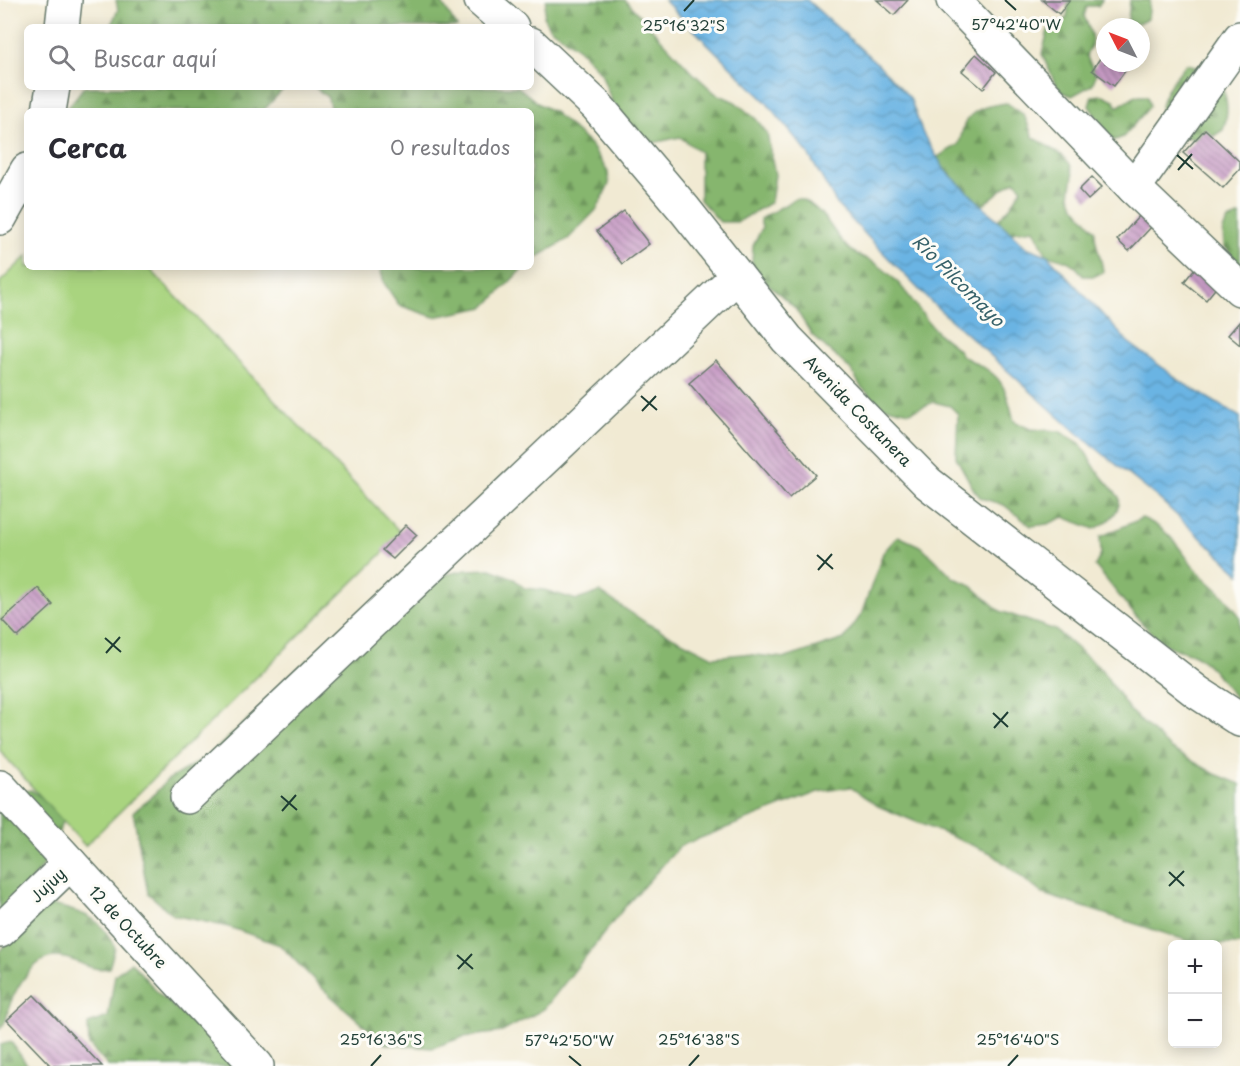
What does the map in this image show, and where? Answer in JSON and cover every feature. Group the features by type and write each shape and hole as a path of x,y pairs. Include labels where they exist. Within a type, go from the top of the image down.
{"street":[{"path":"62,24 65,0"},
{"path":"482,0 509,24"},
{"path":"953,0 1134,188 1240,289"},
{"path":"1134,188 1240,38"},
{"name":"Avenida Costanera","path":"534,47 597,106 787,339 928,483 1197,692 1240,720"},
{"path":"50,108 52,90"},
{"path":"0,218 24,175"},
{"path":"187,797 737,276"},
{"name":"12 de Octubre","path":"0,787 257,1066"},
{"name":"Jujuy","path":"0,931 70,863"}],"green space":[{"path":"116,0 440,0 455,24 111,24 118,10"},
{"path":"546,0 625,0 693,73 715,93 735,102 756,119 767,133 775,175 771,202 738,222 720,222 700,200 700,152 680,137 653,143 644,141 612,102 601,73 580,50 549,27 544,18"},
{"path":"1069,0 1102,0 1098,6 1087,6 1084,16 1092,40 1086,55 1096,75 1092,85 1072,96 1062,92 1055,83 1042,54 1048,30 1067,18"},
{"path":"1130,0 1150,0 1148,18 1128,18"},
{"path":"1186,64 1208,72 1222,87 1225,97 1227,107 1223,130 1206,141 1186,137 1171,129 1161,111 1166,92"},
{"path":"82,90 282,90 266,108 67,108"},
{"path":"319,90 522,90 539,104 554,112 591,145 608,172 609,184 597,209 568,239 534,259 534,108 330,108 328,98"},
{"path":"1103,95 1114,100 1117,107 1136,96 1147,96 1150,106 1123,137 1113,141 1089,106 1092,96"},
{"path":"1007,103 1024,115 1033,137 1063,156 1070,164 1073,175 1070,195 1074,205 1095,230 1103,272 1095,276 1083,276 1072,264 1047,255 1034,229 996,234 996,222 1011,206 1022,188 1015,181 962,223 924,172 939,156 958,145 965,123 970,116 985,108"},
{"path":"797,198 820,212 849,249 878,265 896,280 936,331 957,348 962,356 985,368 999,380 1007,396 1014,421 1030,429 1059,431 1080,443 1097,471 1119,497 1118,508 1112,517 1094,529 1064,517 1048,524 1031,526 1004,505 981,498 974,490 956,457 958,414 950,406 934,402 910,412 882,406 861,387 852,371 812,335 795,308 756,273 752,262 753,246 762,228 760,219"},
{"path":"1240,215 1240,272 1224,246 1223,230 1228,220"},
{"path":"24,259 24,270 151,270 402,534 85,846 0,751 0,282"},
{"path":"381,270 521,270 485,307 434,317 399,305 384,283"},
{"path":"1142,518 1162,529 1169,536 1202,576 1228,600 1240,617 1240,704 1215,672 1203,661 1192,654 1166,645 1153,634 1095,566 1101,554 1100,537"},
{"path":"898,536 922,547 954,578 969,584 1000,611 1055,630 1101,669 1130,711 1171,749 1215,774 1240,784 1240,944 1222,944 1222,940 1186,940 1043,894 991,853 878,806 850,787 818,792 680,846 624,908 544,1009 502,1032 463,1037 432,1048 385,1044 323,989 280,945 229,927 173,915 148,893 133,812 150,799 166,781 208,756 277,694 285,679 328,644 429,578 467,570 491,569 513,578 524,588 544,590 577,600 600,592 648,624 713,657 743,654 786,658 844,639 861,615 883,553"},
{"path":"31,790 64,814 53,854 0,916 0,796"},
{"path":"52,905 82,914 97,922 115,948 109,968 94,968 71,959 56,957 41,961 28,973 17,989 6,1020 0,1029 0,952 31,913"},
{"path":"131,962 159,994 242,1066 108,1066 89,1045 88,1024 108,1017 115,975"},
{"path":"11,1042 28,1066 0,1066 0,1045"}],"water":[{"name":"Río Pilcomayo","path":"664,0 807,0 881,67 910,98 923,134 945,170 1026,247 1047,255 1128,342 1186,385 1240,417 1240,574 1158,498 1077,433 931,302 838,206 807,152 766,102"}],"building":[{"path":"877,0 908,0 894,15"},
{"path":"1042,0 1070,0 1059,14"},
{"path":"976,54 996,72 983,89 962,71"},
{"path":"1096,64 1096,72 1124,72 1114,86 1092,70"},
{"path":"1205,129 1240,162 1240,169 1223,188 1183,153"},
{"path":"1092,177 1102,187 1088,200 1079,190"},
{"path":"624,211 649,244 622,264 597,231"},
{"path":"1141,214 1153,225 1129,251 1117,240"},
{"path":"1196,267 1218,285 1206,300 1184,282"},
{"path":"1240,321 1240,345 1228,335"},
{"path":"716,360 816,475 789,498 689,383"},
{"path":"406,525 417,535 393,559 382,550"},
{"path":"38,588 53,605 18,637 2,620"},
{"path":"34,995 102,1066 51,1066 7,1020"}]}
